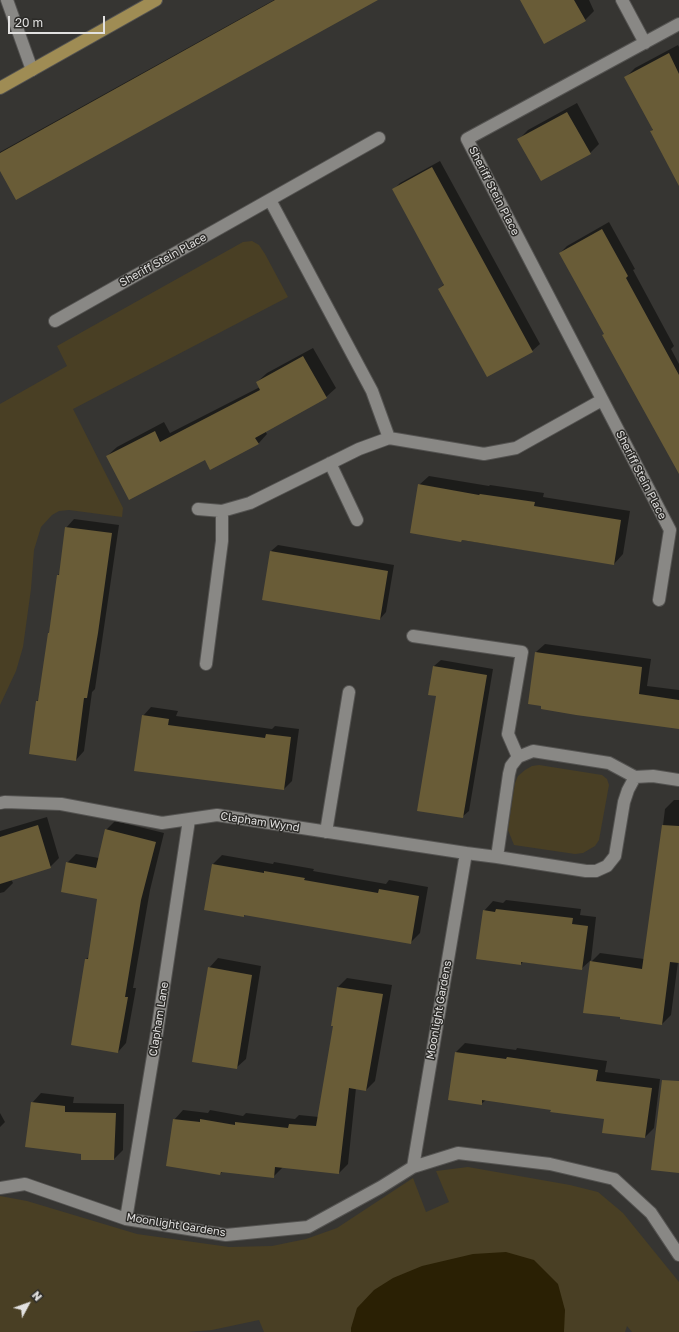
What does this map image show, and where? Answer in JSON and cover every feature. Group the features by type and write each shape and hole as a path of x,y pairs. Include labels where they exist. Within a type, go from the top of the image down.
{"main road":[{"path":"0,88 156,0"}],"street":[{"path":"7,0 32,70"},
{"path":"622,0 644,43"},
{"name":"Sheriff Stein Place","path":"659,600 670,530 467,139 679,24"},
{"name":"Sheriff Stein Place","path":"55,321 379,138"},
{"path":"270,200 372,391 389,438"},
{"path":"198,509 222,511 250,503 359,449 389,438 484,454 516,448 602,400"},
{"path":"330,463 357,520"},
{"path":"206,664 222,541 222,511"},
{"path":"412,636 522,652 508,734 518,758"},
{"path":"326,832 349,692"},
{"path":"497,857 511,766 518,758 533,751 609,762 635,777 653,776 679,780"},
{"name":"Clapham Wynd","path":"0,803 61,804 162,823 217,815 586,871 596,871 607,866 615,856 624,802 635,777"},
{"name":"Clapham Lane","path":"126,1218 157,1032 189,820"},
{"name":"Moonlight Gardens","path":"413,1167 466,853"},
{"name":"Moonlight Gardens","path":"0,1188 25,1184 126,1218 226,1234 308,1226 381,1187 413,1167 458,1153 550,1164 614,1179 651,1213 679,1255"}],"shaded area":[{"path":"252,241 259,245 265,254 288,297 73,409 123,508 122,517 69,510 59,511 52,515 41,527 34,550 31,589 23,647 16,671 0,705 0,404 67,366 57,346 243,242"},
{"path":"539,765 602,775 607,779 609,785 599,840 595,846 583,853 575,854 514,845 508,830 515,783 518,776 525,770 532,766"},
{"path":"468,1167 570,1185 598,1192 623,1213 679,1282 679,1332 632,1332 627,1326 625,1332 264,1332 259,1320 212,1330 188,1332 0,1332 0,1196 27,1201 137,1234 229,1247 272,1246 306,1239 337,1228 413,1178 426,1212 449,1202 436,1171"},
{"path":"506,1252 534,1260 558,1284 565,1310 564,1332 351,1332 357,1308 374,1290 393,1278 422,1266 473,1254"}],"building":[{"path":"275,0 378,0 16,200 0,171 0,153"},
{"path":"520,0 574,0 586,21 544,44"},
{"path":"669,53 679,74 679,186 650,131 653,130 624,77"},
{"path":"567,112 591,154 541,181 517,139"},
{"path":"432,167 533,352 487,377 438,289 444,285 392,189"},
{"path":"602,229 628,276 626,278 679,375 679,474 602,335 604,334 559,253"},
{"path":"303,356 327,398 255,438 259,444 210,470 205,460 129,500 106,456 155,431 160,442 260,390 256,382"},
{"path":"418,484 479,495 535,502 534,506 621,520 614,565 410,533"},
{"path":"65,527 112,533 87,698 84,698 76,761 29,754 36,701 38,701 57,575 59,575"},
{"path":"270,551 388,571 380,620 262,600"},
{"path":"535,652 642,667 639,694 679,700 679,729 576,715 541,709 541,706 528,704"},
{"path":"433,666 487,675 463,818 417,811 436,696 428,695"},
{"path":"142,715 169,719 168,725 265,738 266,734 291,737 284,790 134,771"},
{"path":"38,825 51,868 0,884 0,837"},
{"path":"662,825 679,826 679,963 670,962 662,1025 620,1019 620,1017 583,1013 590,961 642,969"},
{"path":"105,829 156,842 141,900 125,997 128,997 118,1053 71,1045 85,959 88,959 97,899 61,892 66,862 96,868"},
{"path":"212,864 305,878 304,880 378,893 379,889 419,896 411,944 244,915 244,917 204,910"},
{"path":"496,909 573,918 572,924 588,926 582,970 521,962 521,965 476,959 483,910 495,912"},
{"path":"208,967 252,975 237,1069 192,1062"},
{"path":"337,987 383,994 366,1091 349,1088 339,1174 275,1167 274,1178 221,1172 220,1175 166,1166 173,1119 200,1122 200,1119 235,1125 235,1122 288,1128 289,1124 316,1126 333,1026 331,1026"},
{"path":"455,1052 506,1059 507,1057 598,1070 596,1081 652,1088 645,1138 602,1133 604,1119 550,1112 551,1110 482,1100 482,1105 448,1100"},
{"path":"662,1080 679,1081 679,1173 651,1170"},
{"path":"31,1102 65,1106 65,1112 116,1113 114,1160 81,1160 81,1154 25,1147"}]}
